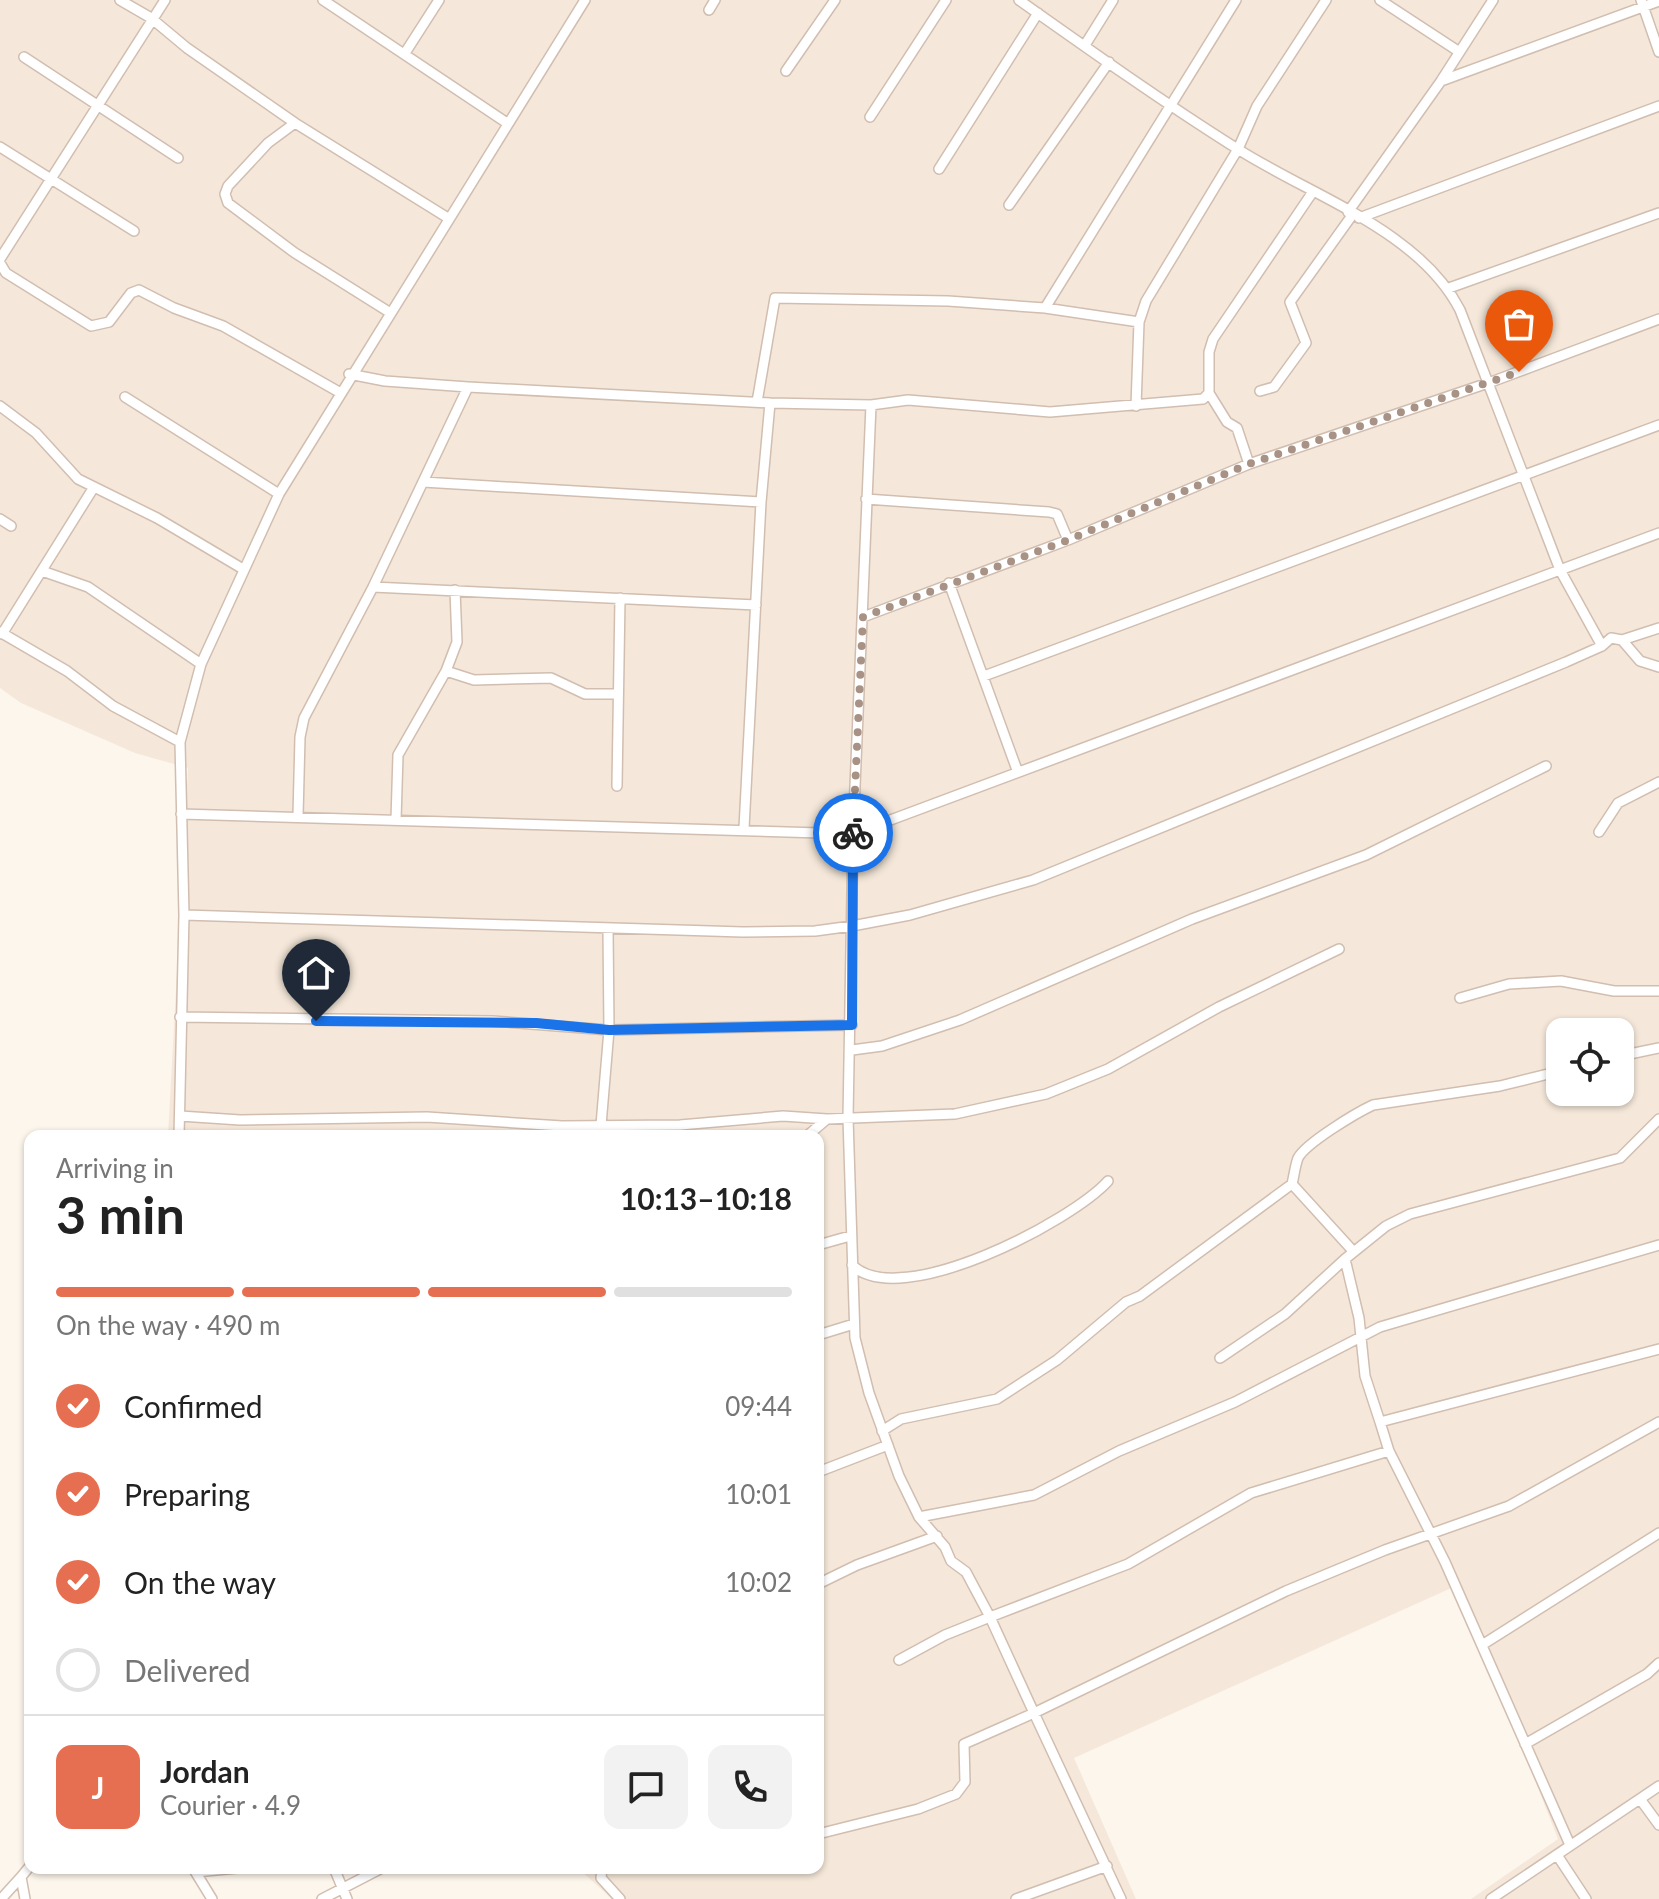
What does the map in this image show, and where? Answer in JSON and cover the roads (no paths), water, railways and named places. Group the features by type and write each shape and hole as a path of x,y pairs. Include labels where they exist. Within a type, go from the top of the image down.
{"street":[{"path":"120,0 151,18 187,48 295,123 448,218"},
{"path":"165,0 0,261 6,273 91,326 109,322 131,293 139,290 223,326 339,392"},
{"path":"323,0 507,123"},
{"path":"405,53 439,0"},
{"path":"179,1130 184,915 180,742 201,664 279,494 349,374 585,0"},
{"path":"709,10 715,0"},
{"path":"786,71 835,0"},
{"path":"870,117 946,0"},
{"path":"1019,0 1238,149 1408,247 1449,288 1491,382 1560,570 1602,646"},
{"path":"1085,45 1107,0"},
{"path":"1085,45 1113,0"},
{"path":"1045,308 1236,0"},
{"path":"1136,406 1139,322 1146,301 1238,149 1257,106 1326,0"},
{"path":"1380,0 1458,51"},
{"path":"1260,391 1274,387 1306,343 1290,302 1353,215 1493,0"},
{"path":"1441,81 1642,4 1659,1"},
{"path":"1642,4 1659,52"},
{"path":"939,169 1038,13"},
{"path":"24,57 178,158"},
{"path":"1009,205 1109,62"},
{"path":"1353,215 1659,106"},
{"path":"295,123 268,143 228,186 225,194 228,203 295,253 389,312"},
{"path":"0,147 134,231"},
{"path":"1249,464 1237,428 1227,422 1209,393 1210,344 1312,193"},
{"path":"1449,288 1659,213"},
{"path":"757,402 775,298 920,299 1045,308 1139,322"},
{"path":"863,617 1068,540 1249,464 1491,382 1659,319"},
{"path":"349,374 385,381 468,387 770,403 871,405 908,400 1050,412 1203,399 1209,393"},
{"path":"298,816 300,737 304,718 373,587 468,387"},
{"path":"125,397 279,494"},
{"path":"744,828 761,502 770,403"},
{"path":"871,405 853,834 852,1050 848,1118 854,1324 861,1364 882,1431 919,1517 937,1536 951,1561 966,1572 990,1617 1121,1899"},
{"path":"0,406 36,433 72,474 157,518 243,569"},
{"path":"984,676 1659,425"},
{"path":"423,482 761,502"},
{"path":"94,487 1,633 67,671 113,706 180,742"},
{"path":"866,499 1049,512 1057,514 1068,540"},
{"path":"0,519 11,526"},
{"path":"181,814 744,828 853,834 1017,770 1659,533"},
{"path":"42,571 88,587 201,664"},
{"path":"949,583 1017,770"},
{"path":"373,587 756,605"},
{"path":"396,820 398,755 446,671 457,642 455,590"},
{"path":"617,786 616,694 620,598"},
{"path":"1622,640 1659,628"},
{"path":"184,915 743,932 815,931 852,926 957,902 1074,865 1602,646 1616,636 1640,661 1659,667"},
{"path":"446,671 474,680 551,678 585,694 616,694"},
{"path":"852,1050 882,1046 960,1020 1192,919 1366,855 1546,766"},
{"path":"1599,832 1618,803 1659,782"},
{"path":"601,1125 609,1030 608,929"},
{"path":"180,1116 240,1120 427,1117 562,1126 680,1125 783,1116 827,1119 955,1114 1046,1094 1108,1069 1219,1007 1339,949"},
{"path":"1460,998 1509,984 1561,981 1614,991 1659,991"},
{"path":"180,1017 507,1022 609,1030 852,1025"},
{"path":"1634,1053 1659,1048"},
{"path":"882,1431 916,1415 997,1399 1023,1384 1126,1302 1140,1296 1223,1237 1292,1184 1299,1157 1304,1151 1373,1105 1500,1086 1546,1074"},
{"path":"814,1130 827,1119"},
{"path":"1220,1358 1285,1314 1353,1251 1386,1226 1410,1214 1620,1158 1659,1119"},
{"path":"852,1265 873,1278 917,1276 962,1266 1074,1209 1108,1181"},
{"path":"1292,1184 1353,1251"},
{"path":"824,1243 850,1236"},
{"path":"919,1517 1034,1495 1119,1451 1235,1402 1362,1336 1422,1313 1659,1245"},
{"path":"1345,1259 1362,1336 1365,1376 1389,1451 1432,1534 1570,1845"},
{"path":"824,1333 854,1324"},
{"path":"1380,1422 1659,1349"},
{"path":"824,1832 918,1809 956,1794 965,1782 962,1749 968,1740 1034,1713 1286,1591 1509,1506 1659,1422"},
{"path":"824,1470 888,1445"},
{"path":"899,1660 945,1635 1128,1564 1251,1493 1389,1451"},
{"path":"1482,1645 1659,1533"},
{"path":"824,1581 857,1565 937,1536"},
{"path":"1525,1744 1647,1674 1659,1663"},
{"path":"1491,1899 1659,1786"},
{"path":"1640,1799 1659,1825"},
{"path":"1557,1855 1586,1899"},
{"path":"1016,1899 1107,1866"},
{"path":"1,1899 24,1873"},
{"path":"196,1874 212,1899"},
{"path":"337,1874 346,1894"},
{"path":"322,1899 346,1894 374,1874"},
{"path":"601,1874 601,1878 620,1899"},
{"path":"21,1877 25,1899"}]}
